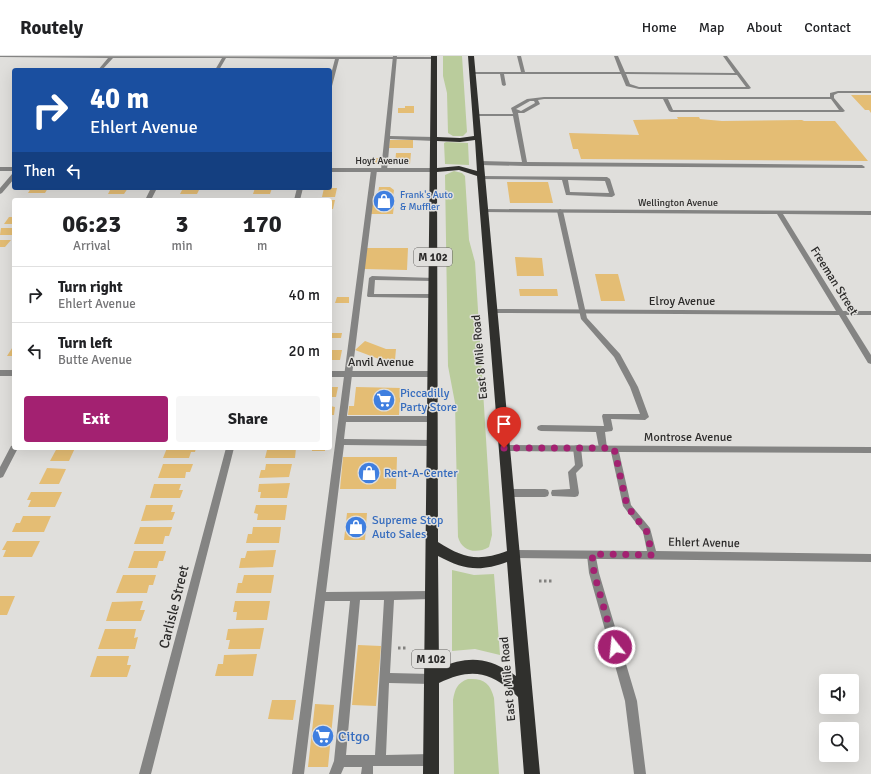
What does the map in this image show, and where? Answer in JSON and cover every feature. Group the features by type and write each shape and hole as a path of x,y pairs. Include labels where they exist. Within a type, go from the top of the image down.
{"highway":[{"name":"East 8 Mile Road","path":"471,56 532,774"},
{"name":"M 102","path":"431,767 434,57"},
{"path":"434,139 460,140 478,137"},
{"path":"434,170 459,168 481,177"},
{"path":"432,544 448,555 468,563 486,563 514,554"},
{"path":"431,679 468,665 479,666 501,673 512,680 525,693"}],"street":[{"path":"0,56 434,57"},
{"path":"102,68 111,56"},
{"path":"519,56 523,73"},
{"path":"616,56 628,85 639,88 749,88 725,56"},
{"path":"218,68 224,57"},
{"path":"332,78 337,57"},
{"path":"384,170 394,57"},
{"path":"472,73 738,74"},
{"path":"502,73 504,85"},
{"path":"832,98 832,94 838,92 871,92"},
{"path":"476,115 515,114 522,112 538,103 536,100 544,98 665,98 843,111 832,98"},
{"path":"665,98 671,111 764,105 832,98"},
{"path":"515,114 525,164"},
{"path":"387,137 434,139"},
{"path":"480,164 862,167"},
{"path":"0,169 12,169"},
{"name":"Hoyt Avenue","path":"332,170 434,170"},
{"path":"298,774 374,170"},
{"path":"0,192 12,177"},
{"path":"481,177 607,179 612,195 568,194 565,179"},
{"name":"Wellington Avenue","path":"484,211 871,213"},
{"path":"541,428 609,429 606,416 645,417 634,387 617,356 584,320 560,211"},
{"name":"Freeman Street","path":"779,212 871,361"},
{"path":"433,279 372,278 370,296 433,296"},
{"name":"Elroy Avenue","path":"492,311 871,313"},
{"path":"0,373 12,373"},
{"name":"Anvil Avenue","path":"332,374 433,374"},
{"path":"343,419 432,419"},
{"path":"600,429 603,448"},
{"path":"340,442 432,443"},
{"name":"Montrose Avenue","path":"504,448 871,450"},
{"path":"555,493 575,493 572,472 580,466 577,448"},
{"path":"614,448 627,506 647,532 652,555"},
{"path":"0,475 13,450"},
{"name":"Carlisle Street","path":"145,774 229,450"},
{"path":"508,493 545,493"},
{"name":"Ehlert Avenue","path":"514,554 871,558"},
{"path":"592,554 594,573 631,701 640,774"},
{"path":"321,597 431,595"},
{"path":"335,774 340,761 355,596"},
{"path":"380,760 389,596"},
{"path":"384,678 431,679"},
{"path":"367,774 368,760"},
{"path":"340,761 380,760 431,767"}],"path":[{"path":"539,581 552,581"}],"green space":[{"path":"443,56 462,56 467,132 463,136 453,136 448,133 447,93 443,76"},
{"path":"444,143 468,143 469,165 445,164"},
{"path":"454,171 462,173 465,176 469,240 475,262 492,535 489,547 475,551 466,549 458,537 455,403 448,366 445,175"},
{"path":"452,570 474,575 494,574 500,655 475,649 452,651"},
{"path":"468,679 478,679 486,682 494,698 499,774 454,774 453,700 457,687 461,682"}],"building":[{"path":"851,95 871,95 871,113 869,110 865,110"},
{"path":"405,106 414,106 414,113 398,113 398,108 405,108"},
{"path":"677,117 699,117 700,119 722,121 835,121 868,161 581,159 578,149 573,149 569,133 639,135 633,120 678,119"},
{"path":"390,140 413,140 413,148 389,148"},
{"path":"396,153 411,153 410,164 395,164"},
{"path":"367,158 379,158 378,164 366,164"},
{"path":"507,182 548,182 553,203 510,203"},
{"path":"379,187 390,187 394,190 392,205 394,205 393,214 371,214 372,205 376,205"},
{"path":"332,188 337,188 335,197 322,197 324,190 332,190"},
{"path":"30,190 47,190 45,193 28,193"},
{"path":"110,190 127,190 124,194 108,194"},
{"path":"182,190 199,190 197,194 180,194"},
{"path":"254,190 271,190 270,194 253,194"},
{"path":"332,200 335,200 333,209"},
{"path":"9,217 12,217 12,224 4,224"},
{"path":"1,228 12,228 12,235 0,235"},
{"path":"0,240 11,240 5,247 0,247"},
{"path":"367,248 408,248 407,270 364,269"},
{"path":"515,257 542,258 544,276 517,276"},
{"path":"595,274 618,274 625,301 601,301"},
{"path":"519,289 557,289 558,296 520,296"},
{"path":"337,297 349,297 349,303 335,303"},
{"path":"332,333 342,333 341,338 332,338"},
{"path":"365,341 386,349 396,349 395,360 379,359 355,350"},
{"path":"12,348 12,356 7,356"},
{"path":"332,350 342,350 340,360 332,360"},
{"path":"332,387 338,387 336,397 332,397"},
{"path":"356,387 401,388 399,415 348,415 349,406 354,406"},
{"path":"332,406 335,407 334,415 332,415"},
{"path":"56,450 74,450 69,461 50,461"},
{"path":"166,450 196,450 195,452 191,452 189,458 163,458"},
{"path":"267,450 296,450 295,458 265,458"},
{"path":"312,450 325,450 325,451"},
{"name":"Rent-A-Center","path":"343,457 397,457 396,489 340,489"},
{"path":"163,464 193,464 190,472 186,472 185,478 158,478"},
{"path":"266,464 292,464 289,477 259,478 261,470 265,470"},
{"path":"47,468 66,469 59,484 39,484"},
{"path":"290,483 287,498 260,498 261,492 258,492 259,484"},
{"path":"154,484 181,484 179,490 183,490 180,498 150,498"},
{"path":"31,492 62,492 55,507 28,507 31,500 27,500"},
{"path":"146,505 173,505 171,512 175,512 172,520 141,521"},
{"path":"256,505 287,505 285,520 257,520 258,514 254,513"},
{"path":"347,513 367,513 365,540 344,540"},
{"path":"23,516 51,516 44,532 12,532 16,523 20,523"},
{"path":"140,527 172,527 169,536 165,536 163,544 134,544"},
{"path":"253,527 281,527 279,543 246,543 248,534 252,534"},
{"path":"7,541 40,541 32,557 3,557 6,550 2,550"},
{"path":"276,550 273,567 239,568 241,558 245,558 247,551"},
{"path":"134,551 166,551 163,561 159,561 157,568 128,568"},
{"path":"123,575 156,575 153,585 149,585 147,593 116,593"},
{"path":"244,575 274,575 271,593 236,593 238,583 242,583"},
{"path":"0,596 15,596 7,615 0,615"},
{"path":"143,601 140,610 145,610 141,621 106,621 112,602"},
{"path":"235,601 270,601 267,620 236,620 237,612 233,612"},
{"path":"264,628 260,649 228,649 230,640 226,640 228,629"},
{"path":"105,629 136,629 134,638 138,637 135,649 98,649"},
{"path":"358,645 381,646 376,706 352,705"},
{"path":"257,654 253,676 215,676 218,664 223,664 224,655"},
{"path":"97,656 129,656 127,665 131,665 127,677 90,677"},
{"path":"272,700 296,700 293,720 268,719"},
{"path":"315,704 334,705 328,767 308,767"}],"place":[{"name":"Frank's Auto & Muffler","path":"384,201"},
{"name":"Piccadilly Party Store","path":"384,400"},
{"name":"Rent-A-Center","path":"369,473"},
{"name":"Supreme Stop Auto Sales","path":"356,527"},
{"name":"Citgo","path":"323,736"}],"route":[{"path":"504,448 614,448 627,506 647,532 652,555 592,554 594,573 615,647"}]}
